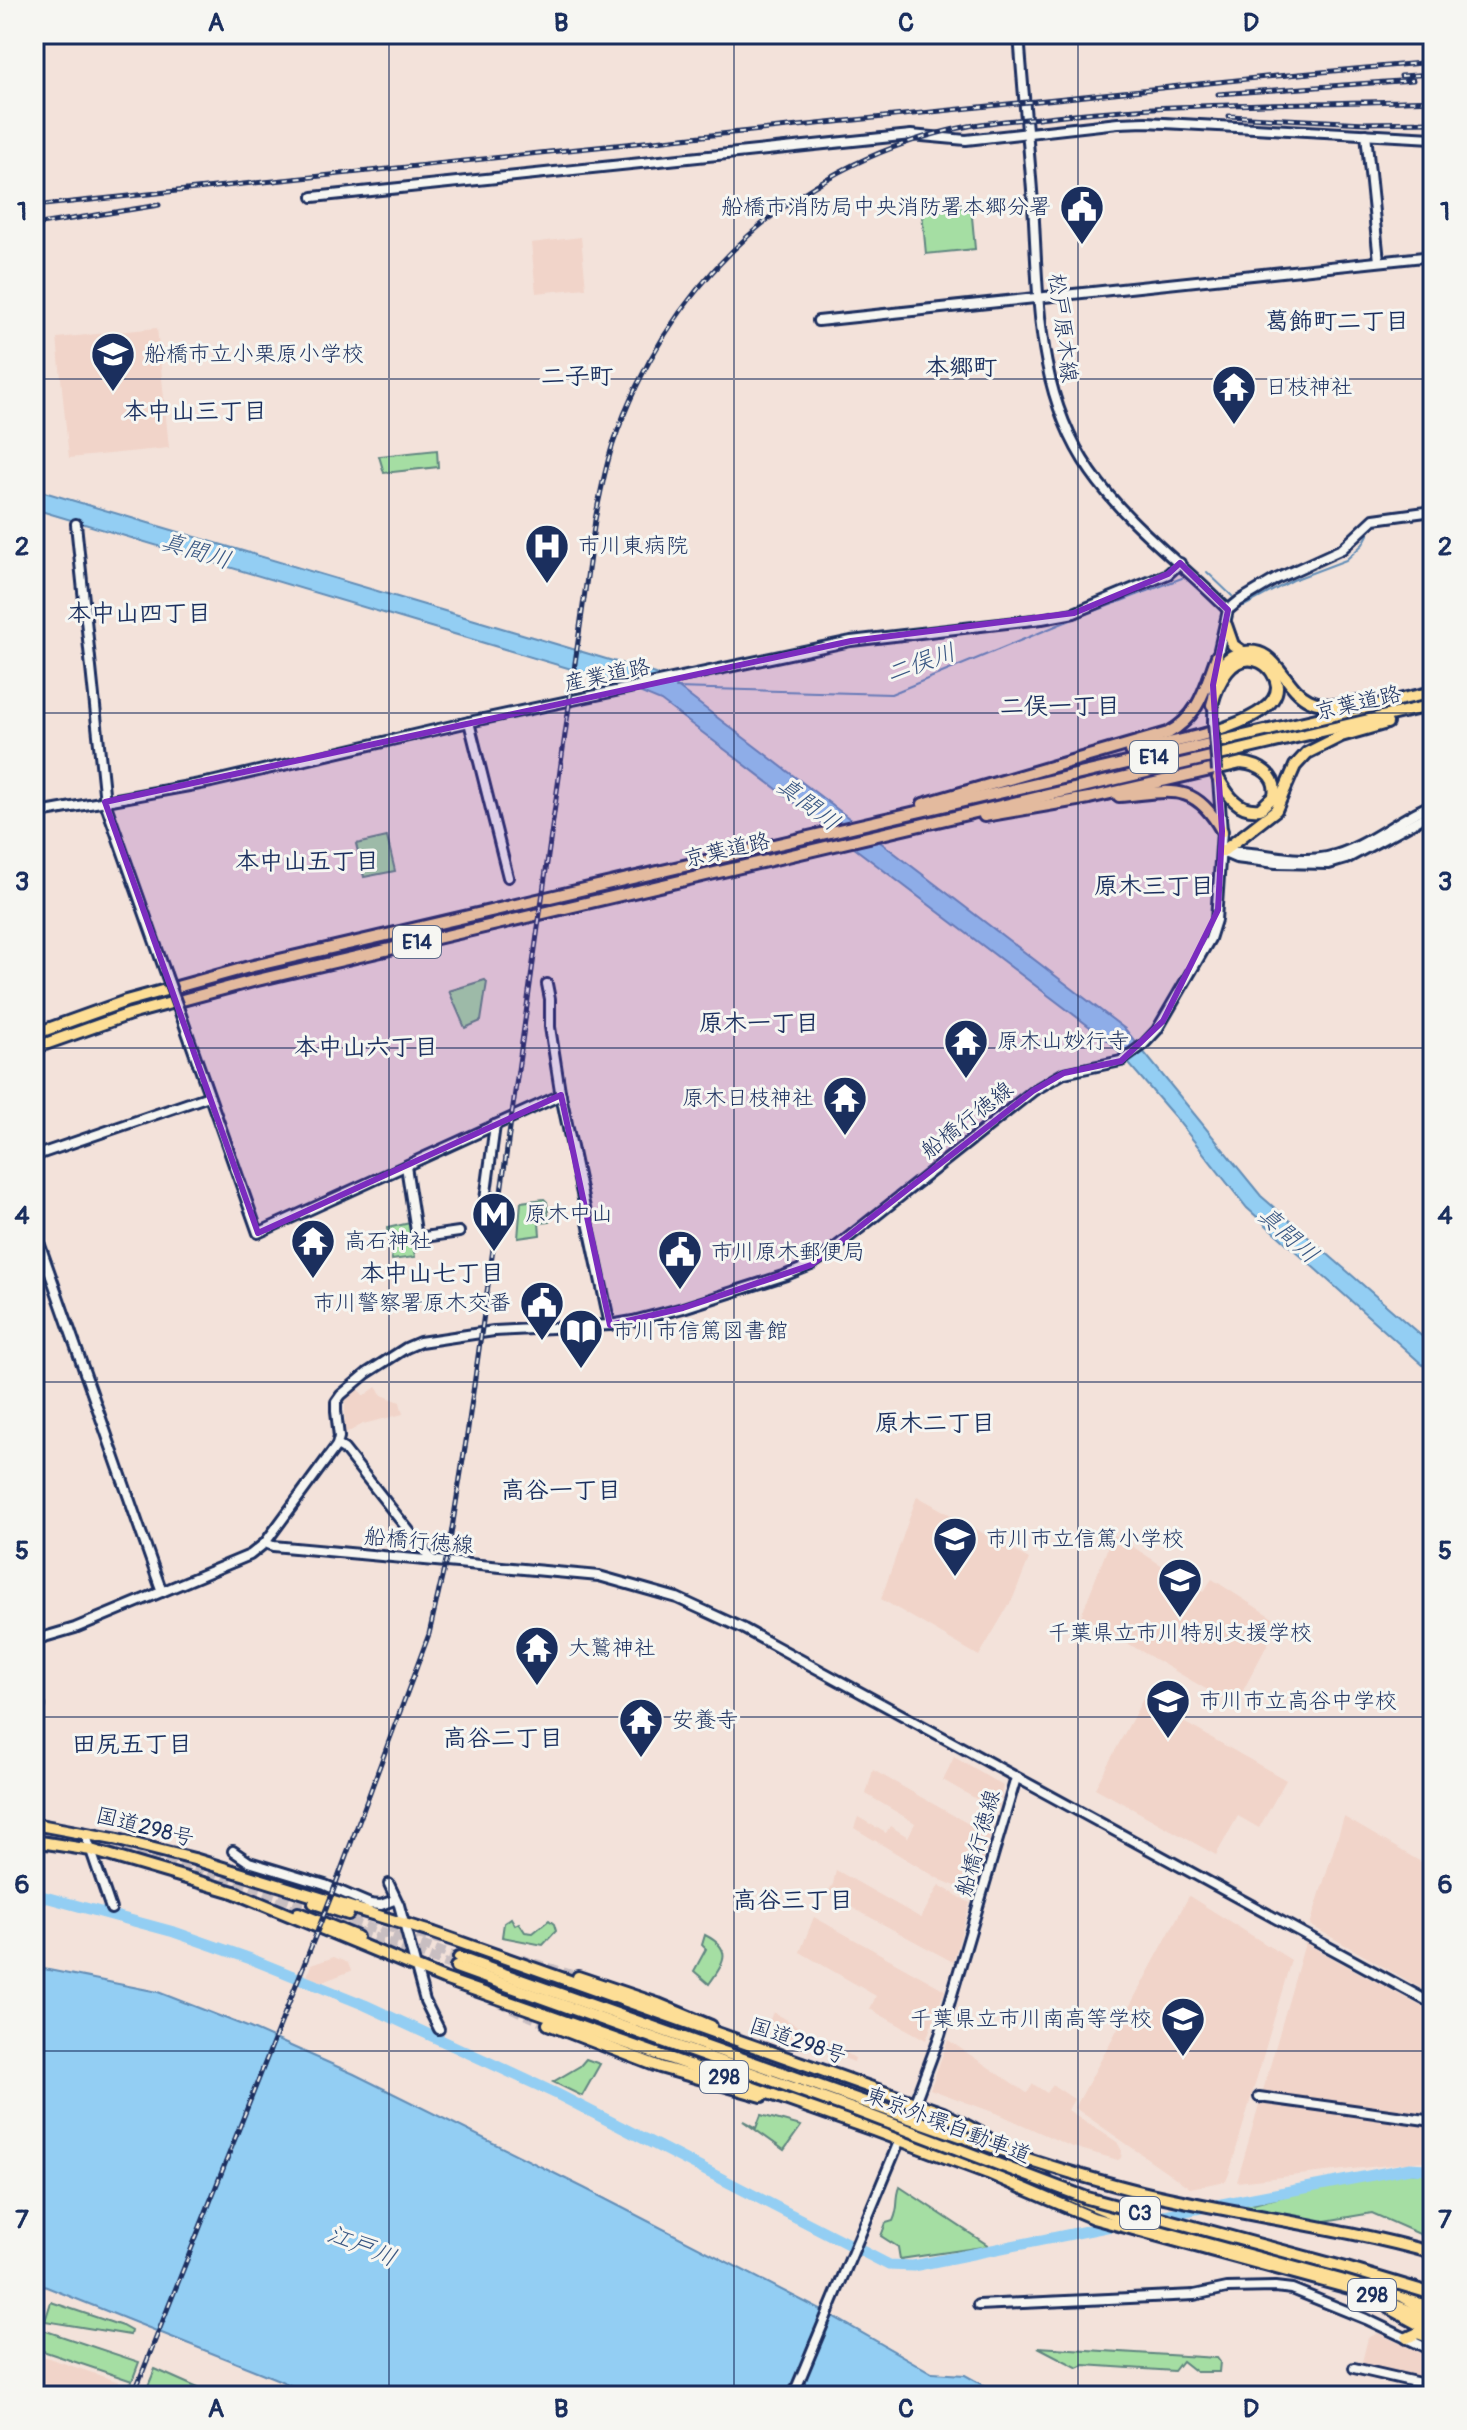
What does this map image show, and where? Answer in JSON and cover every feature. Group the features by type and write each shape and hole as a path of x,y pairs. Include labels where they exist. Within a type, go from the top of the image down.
{"highway":[{"path":"1226,625 1233,645 1243,652"},
{"path":"1213,685 1226,660 1243,652 1257,652 1270,657 1303,697 1321,704 1351,705 1389,695 1431,692"},
{"path":"874,822 907,809 1146,740 1179,727 1196,710 1217,656"},
{"path":"1020,776 1241,723 1271,703 1277,693 1276,680 1263,663 1239,662 1223,676 1212,705"},
{"name":"京葉道路","path":"34,1034 187,983 1431,692"},
{"path":"1222,852 1276,810 1295,766 1307,753 1341,736 1388,723 1431,706"},
{"name":"京葉道路","path":"34,1048 192,996 1431,706"},
{"path":"941,820 1089,798 1241,763 1268,773 1274,785 1274,796 1260,809 1245,809 1234,801 1218,774"},
{"path":"1089,798 1183,793 1201,801 1222,831"},
{"name":"国道298号","path":"34,1824 194,1859 323,1906 453,1941 915,2103 966,2124 1053,2185 1095,2207 1402,2296 1433,2314"},
{"name":"国道298号","path":"34,1841 91,1850 233,1892 459,1983 988,2173 1074,2211 1364,2292 1433,2321"},
{"name":"東京外環自動車道","path":"457,1962 857,2105 1097,2180 1183,2201 1340,2230 1433,2253"},
{"path":"578,1977 684,2014 762,2050"},
{"path":"548,2024 660,2067 729,2088 807,2106"},
{"name":"東京外環自動車道","path":"857,2105 1087,2198 1433,2294"},
{"path":"1308,2278 1381,2304 1433,2332"},
{"path":"1402,2296 1433,2305"},
{"path":"1407,2338 1418,2333 1433,2339"}],"street":[{"name":"松戸原木線","path":"1019,34 1039,297 1049,384 1072,440 1090,471 1115,502 1228,610"},
{"path":"313,197 911,135 966,140 1146,122 1433,138"},
{"path":"1366,134 1379,261"},
{"path":"818,321 1433,256"},
{"path":"1228,610 1264,585 1342,549 1374,519 1433,511"},
{"path":"76,524 105,802 258,1233 561,1095"},
{"name":"産業道路","path":"34,814 311,761 469,722 870,638 1074,613 1168,574 1180,563"},
{"name":"船橋行徳線","path":"337,1445 336,1402 359,1379 406,1348 430,1340 494,1331 610,1325 683,1308 811,1265 1044,1083 1064,1073 1108,1065 1141,1047 1163,1021 1213,930 1218,910 1222,831 1212,705 1217,656 1228,610"},
{"path":"469,722 508,877"},
{"path":"1222,852 1309,859 1327,857 1345,851 1433,804"},
{"path":"1222,852 1236,858 1276,863 1329,864 1346,859 1433,812"},
{"path":"547,984 550,1027 561,1095 610,1325"},
{"path":"34,1156 209,1096"},
{"path":"485,1200 495,1125"},
{"path":"406,1166 417,1238 459,1232"},
{"path":"34,1228 162,1592"},
{"path":"34,1640 75,1628 238,1561 265,1543 337,1445 344,1449 432,1560"},
{"name":"船橋行徳線","path":"265,1543 599,1576 677,1598 740,1627 1016,1778 948,2011 915,2103 793,2396"},
{"path":"1016,1778 1433,2004"},
{"path":"85,1833 111,1909"},
{"path":"233,1851 249,1862 342,1897 381,1905 394,1900"},
{"path":"399,1910 394,1900 389,1884 425,2001 439,2029"},
{"path":"1259,2097 1433,2121"},
{"path":"978,2305 1194,2295 1227,2288 1275,2287 1308,2295 1433,2351"},
{"path":"1354,2368 1433,2386"}],"highlighted area":[{"path":"1180,563 1228,610 1213,685 1222,831 1218,910 1163,1021 1121,1061 1064,1073 1033,1091 811,1265 683,1308 610,1325 561,1095 258,1233 105,802 851,641 1074,613 1168,574"}],"shaded area":[{"path":"581,237 586,288 536,293 531,243"},
{"name":"船橋市立小栗原小学校","path":"157,328 169,448 69,458 57,338"},
{"path":"376,1387 382,1395 400,1402 403,1414 363,1424 345,1434 345,1400 358,1389 364,1396"},
{"name":"市川市立信篤小学校","path":"917,1496 1029,1559 1013,1598 979,1656 881,1599"},
{"name":"千葉県立市川特別支援学校","path":"1113,1534 1203,1592 1212,1579 1279,1622 1235,1706 1081,1616"},
{"name":"市川市立高谷中学校","path":"1143,1699 1286,1780 1259,1828 1238,1816 1216,1855 1095,1788"},
{"path":"954,1757 1003,1786 997,1811 943,1780"},
{"path":"873,1770 990,1836 973,1893 941,1880 854,1828 858,1817 886,1833 890,1826 908,1837 915,1823 866,1794"},
{"path":"1344,1817 1433,1869 1433,1995 1310,1925"},
{"path":"836,1870 921,1918 939,1885 970,1903 953,1962 827,1894"},
{"name":"千葉県立市川南高等学校","path":"1189,1896 1291,1960 1226,2181 1190,2188 1075,2108"},
{"path":"814,1917 945,1990 926,2040 870,2009 876,1996 800,1952"},
{"path":"1305,1943 1433,2013 1433,2160 1237,2182"},
{"path":"334,1957 348,1963 351,1971 322,1982 307,1976 311,1965"},
{"path":"773,2012 855,2058 854,2062 766,2029"},
{"path":"948,2040 1027,2093 1033,2084 1047,2093 1053,2085 1074,2099 1068,2110 1117,2142 1122,2151 1121,2158 1118,2160 1070,2146 1001,2115 930,2089"},
{"path":"1378,2333 1433,2359 1433,2380 1361,2366 1368,2338"},
{"path":"34,2353 122,2383 124,2387 120,2396 34,2396"}],"green space":[{"path":"971,206 975,249 926,254 922,212"},
{"path":"437,450 438,467 384,473 379,456"},
{"path":"387,837 395,871 364,877 356,844"},
{"path":"485,980 481,1021 465,1028 449,991"},
{"path":"544,1199 549,1222 539,1223 540,1235 518,1238 521,1202"},
{"path":"410,1223 415,1257 392,1260 387,1228"},
{"path":"511,1918 525,1932 533,1933 549,1920 556,1931 543,1945 502,1937 504,1923"},
{"path":"705,1935 720,1945 724,1956 709,1984 694,1971 706,1949 702,1945"},
{"path":"586,2059 600,2064 582,2096 553,2082 580,2066"},
{"path":"761,2115 801,2126 784,2150 743,2121 756,2128"},
{"path":"1405,2172 1430,2176 1425,2189 1433,2194 1433,2240 1372,2213 1313,2223 1241,2210 1241,2206 1250,2202 1254,2204 1314,2188"},
{"path":"900,2187 989,2246 900,2259 898,2247 881,2236 886,2223 893,2221 895,2216"},
{"path":"51,2302 122,2326 131,2331 130,2335 45,2321"},
{"path":"37,2328 139,2362 132,2381 34,2348"},
{"path":"1038,2347 1217,2358 1220,2362 1219,2372 1196,2372 1182,2361 1174,2371 1084,2365 1078,2368"},
{"path":"155,2369 216,2396 157,2396 146,2391"}],"water":[{"name":"真間川","path":"34,489 623,664 655,674 676,686 1125,1029 1261,1196 1433,1346 1433,1374 1247,1208 1111,1043 661,701 615,682 34,509"},
{"name":"江戸川","path":"34,1967 158,1992 354,2074 834,2317 932,2373 965,2375 1003,2396 313,2396 34,2282"}],"waterway":[{"name":"二俣川","path":"1242,605 1293,580 1346,560 1363,544 1373,525 1433,516"},
{"name":"二俣川","path":"1207,572 1232,596"},
{"name":"二俣川","path":"676,688 891,694 1182,578"},
{"path":"34,1894 174,1932 365,2005 557,2094 889,2265 913,2266 1121,2224"},
{"path":"1154,2217 1410,2168 1433,2173"}],"tunnel":[{"path":"34,1829 159,1856 459,1958"},
{"path":"276,1901 305,1916"},
{"path":"345,1927 456,1967"},
{"path":"388,1927 450,1942"},
{"path":"520,1959 578,1977"},
{"path":"498,2002 548,2024"}],"railway":[{"path":"34,206 1433,62"},
{"path":"1401,76 1433,74"},
{"path":"1218,94 1413,80"},
{"path":"133,2396 332,1894 429,1634 449,1547 467,1435 595,520 613,444 637,385 668,330 705,280 748,236 796,198 849,167 907,143 979,124 1095,112 1191,106 1433,100"},
{"path":"1229,116 1365,123 1433,122"},
{"path":"34,225 159,205"}],"place":[{"name":"船橋市消防局中央消防署本郷分署","path":"1082,246"},
{"name":"船橋市立小栗原小学校","path":"113,393"},
{"name":"日枝神社","path":"1234,426"},
{"name":"市川東病院","path":"547,585"},
{"name":"原木山妙行寺","path":"966,1080"},
{"name":"原木日枝神社","path":"845,1137"},
{"name":"原木中山","path":"494,1253"},
{"name":"高石神社","path":"313,1280"},
{"name":"市川原木郵便局","path":"680,1291"},
{"name":"市川警察署原木交番","path":"542,1342"},
{"name":"市川市信篤図書館","path":"581,1370"},
{"name":"市川市立信篤小学校","path":"955,1578"},
{"name":"千葉県立市川特別支援学校","path":"1180,1619"},
{"name":"大鷲神社","path":"537,1687"},
{"name":"市川市立高谷中学校","path":"1168,1740"},
{"name":"安養寺","path":"641,1759"},
{"name":"千葉県立市川南高等学校","path":"1183,2058"}],"district":[{"name":"葛飾町二丁目","path":"1337,321"},
{"name":"本郷町","path":"961,367"},
{"name":"二子町","path":"577,376"},
{"name":"本中山三丁目","path":"195,411"},
{"name":"本中山四丁目","path":"139,613"},
{"name":"二俣一丁目","path":"1060,706"},
{"name":"本中山五丁目","path":"307,861"},
{"name":"原木三丁目","path":"1154,886"},
{"name":"原木一丁目","path":"759,1023"},
{"name":"本中山六丁目","path":"366,1047"},
{"name":"本中山七丁目","path":"432,1273"},
{"name":"原木二丁目","path":"935,1423"},
{"name":"高谷一丁目","path":"561,1490"},
{"name":"高谷二丁目","path":"503,1738"},
{"name":"田尻五丁目","path":"132,1744"},
{"name":"高谷三丁目","path":"793,1900"}]}
